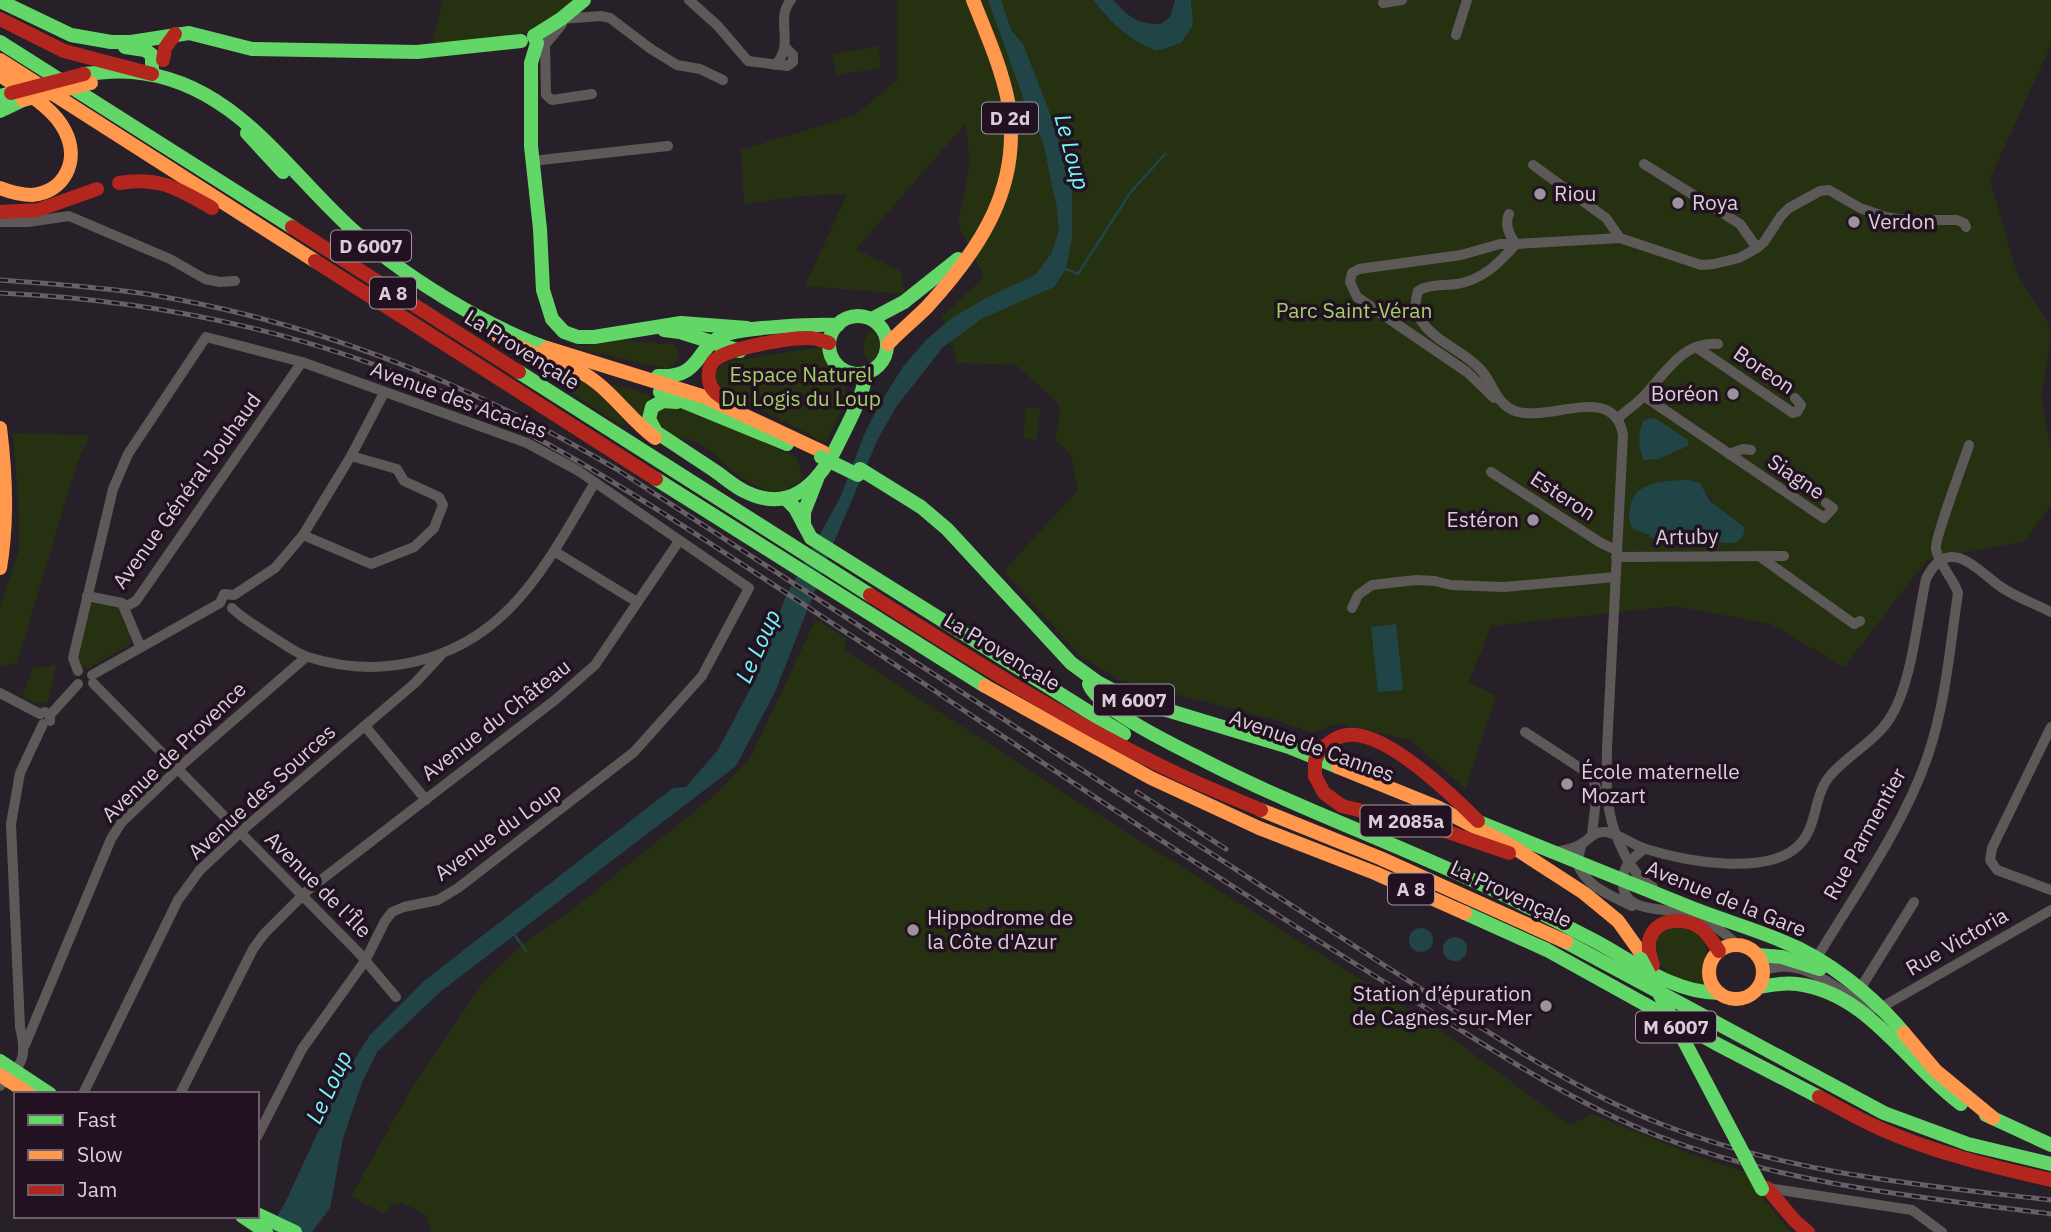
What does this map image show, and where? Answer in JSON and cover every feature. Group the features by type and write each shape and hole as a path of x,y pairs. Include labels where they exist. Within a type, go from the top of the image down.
{"main road":[{"path":"0,1 71,36 111,42 175,34 198,35 252,48 416,52 529,48 584,0"},
{"name":"D 2d","path":"888,344 930,304 982,236 1005,193 1012,153 1012,126 998,66 973,0"},
{"path":"0,19 64,51 152,74 154,60 148,50 121,47 111,42"},
{"path":"163,60 165,48 175,34"},
{"path":"150,38 160,49 164,68 171,79"},
{"name":"La Provençale","path":"0,42 786,542 1003,678 1092,729 1177,774 1380,858 1553,935 1884,1113 1968,1144 2051,1164"},
{"path":"529,48 532,161 540,229 543,290 552,319 564,332 578,337 594,338 672,324 704,323 775,329 807,324 838,325"},
{"name":"La Provençale","path":"0,60 777,557 998,694 1151,778 1259,828 1375,873 1547,950 1715,1043 1881,1129 1975,1161 2051,1180"},
{"name":"D 6007","path":"0,105 11,97 113,71 152,74 204,91 240,114 350,227 398,266 516,335 604,365"},
{"path":"0,75 46,108 64,129 71,151 66,175 53,189 31,196 0,188"},
{"name":"Avenue de Cannes","path":"87,79 156,85 184,92 218,109 248,134 342,232 376,260 435,299 516,346 634,383 690,404 822,455 894,492 947,529 1071,663 1110,690 1127,698 1289,747 1437,807 1513,847 1584,893 1618,921 1647,963 1765,1188 1808,1232"},
{"path":"0,111 11,97"},
{"path":"119,183 155,179 252,230 300,251"},
{"path":"0,212 38,210 97,189"},
{"path":"0,203 18,210"},
{"name":"D 2d","path":"872,319 885,316 925,287 982,236"},
{"path":"855,316 872,319 884,332 888,344 884,360 874,370 866,373 847,372 832,357 831,335 838,325 855,316"},
{"path":"692,336 698,326 704,323"},
{"path":"704,323 712,332 714,343"},
{"path":"704,363 714,343 728,333 749,328"},
{"path":"652,329 674,331 740,351"},
{"path":"692,336 715,393 754,417"},
{"path":"604,365 667,377 681,375 704,363 740,351 809,338 830,343"},
{"path":"552,359 586,373 642,428 677,452 691,457"},
{"name":"Avenue de Cannes","path":"604,365 688,391 754,417 822,455"},
{"path":"847,372 853,396 852,411"},
{"path":"809,534 804,512 817,479 833,454 860,397 866,373"},
{"path":"690,404 669,400 659,402 650,410 649,419 656,432 753,496 772,500 785,499 799,494 817,479"},
{"path":"0,428 6,493 6,531 0,568"},
{"name":"Avenue de Cannes","path":"894,492 941,532 1042,646 1089,684 1142,711 1286,754 1455,824 1568,889 1610,921 1647,963 1765,1188 1791,1225 1800,1232"},
{"path":"785,499 795,508 809,534 867,573 1123,733 1265,812"},
{"path":"1089,684 1092,694 1114,710 1162,739 1244,781 1479,883 1680,987 1701,993 1719,993"},
{"name":"M 2085a","path":"1478,821 1415,765 1378,741 1357,735 1345,736 1330,741 1320,750 1315,761 1315,776 1324,793 1342,806 1445,831 1509,853"},
{"name":"Avenue de la Gare","path":"1437,807 1783,941 1816,959 1882,1007 1936,1071 1993,1118"},
{"path":"1647,963 1652,933 1673,921 1692,924 1702,929 1719,951"},
{"path":"1737,945 1749,948 1757,955 1764,970 1759,987 1750,996 1740,1000 1727,998 1712,984 1709,971 1712,960 1719,951 1737,945"},
{"path":"1757,955 1782,957 1838,974"},
{"name":"Avenue de la Gare","path":"1759,987 1798,984 1840,1001 1887,1033 1942,1090 1958,1102 2051,1144"},
{"path":"0,1061 6,1078 26,1092"},
{"path":"6,1078 44,1092"},
{"path":"253,1218 266,1232"},
{"path":"255,1218 293,1231"}],"street":[{"path":"690,0 717,25 743,58 775,65 783,57 786,48 784,22 787,5 791,0"},
{"path":"1382,3 1402,0"},
{"path":"1456,35 1467,0"},
{"path":"592,94 552,100 545,95 545,45 564,19 601,16 610,18 677,65 700,69 723,80"},
{"path":"532,161 668,146"},
{"path":"1644,163 1740,224 1757,248"},
{"path":"1533,165 1606,218 1620,238"},
{"path":"1505,404 1494,399 1467,372 1357,297 1350,282 1352,273 1359,269 1461,255 1500,244 1620,238 1701,265 1728,261 1764,242 1789,208 1820,191 1829,190 1860,208 1886,216 1906,220 1957,220 1966,227"},
{"path":"1509,214 1506,219 1507,229 1516,244"},
{"path":"0,222 28,222 69,216 170,259 205,279 235,281"},
{"path":"1516,244 1496,266 1467,282 1426,286 1418,291 1416,312 1434,335 1470,359 1483,372 1497,397 1513,410 1530,414 1596,407 1606,409 1618,418 1623,435 1607,748 1609,809 1604,832"},
{"name":"Avenue des Acacias","path":"87,596 113,489 128,454 206,337 303,362 527,443 577,470 749,588"},
{"path":"1618,418 1644,396 1661,374 1683,353 1707,343 1718,344"},
{"name":"Boreon","path":"1696,347 1793,413 1797,412 1801,405 1795,398"},
{"name":"Avenue Général Jouhaud","path":"140,646 125,607 136,601 303,362"},
{"path":"78,684 88,685 92,679 140,646 220,603 224,594 233,595 275,568 303,536 351,456 384,393"},
{"name":"Siagne","path":"1644,396 1824,518 1833,508 1826,503"},
{"path":"1940,561 1935,547 1969,445"},
{"name":"Siagne","path":"1729,454 1743,449 1751,450"},
{"path":"303,536 371,564 414,547 434,528 443,505 439,497 404,481 397,470 351,456"},
{"name":"Esteron","path":"1491,472 1616,554"},
{"path":"232,607 244,618 306,657 349,667 385,668 441,655 478,633 508,610 532,584 594,484"},
{"name":"Avenue du Château","path":"181,1092 253,949 264,934 302,896 555,700 595,665 679,541"},
{"path":"554,551 637,602"},
{"name":"Artuby","path":"1616,554 1784,556"},
{"path":"1758,556 1854,624 1860,621"},
{"path":"1552,852 1582,843 1592,835 1604,832 1644,849 1736,865 1768,861 1786,855 1797,847 1812,825 1826,780 1889,720 1905,680 1926,579 1931,568 1940,561 1958,557 1970,561 2003,588 2051,612"},
{"name":"Rue Parmentier","path":"1816,959 1895,828 1929,753 1941,706 1958,593 1955,583 1944,571 1940,561"},
{"path":"1352,608 1358,595 1372,585 1435,580 1451,585 1504,587 1615,577"},
{"name":"Avenue du Loup","path":"259,1133 302,1049 365,961 385,920 392,912 438,900 458,888 634,752 702,676 749,588"},
{"path":"220,603 225,608 232,607 236,601 233,595"},
{"path":"78,671 73,658 87,596 117,600 125,607"},
{"name":"Avenue des Sources","path":"84,1092 178,900 200,870 239,833 415,682 441,655"},
{"name":"Avenue de Provence","path":"6,1078 21,1064 24,1045 111,839 121,823 178,769 306,657"},
{"path":"78,671 84,670 92,679"},
{"path":"78,671 75,676 78,684"},
{"name":"Avenue de l'Île","path":"92,679 365,961 396,997"},
{"path":"24,1045 20,1027 11,824 20,773 44,718 78,684"},
{"path":"0,693 44,718"},
{"path":"365,726 426,800"},
{"path":"2051,727 1992,848 1990,860 1997,870 2051,890"},
{"path":"1525,732 1591,775 1597,790 1592,835"},
{"path":"1609,809 1628,860 1643,882 1677,902"},
{"path":"1582,843 1577,862 1586,878 1610,895 1639,910 1675,915 1692,924"},
{"path":"1644,849 1628,860 1623,880 1626,896 1638,905 1697,917 1729,936 1737,945"},
{"path":"1860,989 1914,902"},
{"name":"Rue Victoria","path":"1882,1007 2051,910"},
{"path":"1764,970 1777,965 1793,967 1826,980 1871,1009 1882,1007"},
{"path":"1765,1188 1912,1210 1942,1232"}],"green space":[{"path":"443,0 576,0 535,30 514,36 432,44"},
{"name":"Parc Saint-Véran","path":"897,0 1093,0 1106,17 1157,51 1177,43 1187,34 1191,21 1191,0 2051,0 2051,45 1990,179 2017,273 2049,325 2051,334 2041,398 2051,448 2051,505 2025,541 1927,560 1844,667 1771,624 1674,606 1491,626 1469,682 1496,696 1465,789 1412,741 1339,723 1312,733 1273,719 1120,680 1080,656 1004,571 1078,490 1070,453 1055,441 1059,404 1016,365 958,363 942,317 984,277 958,224 970,163 966,123 856,249 901,271 905,294 805,286 847,194 802,196 744,204 741,150 855,115 897,80","holes":["1696,481 1703,488 1739,540 1734,543 1699,542 1651,536 1660,482"]},
{"path":"878,46 881,68 836,75 833,54"},
{"path":"872,329 878,338 879,347 869,363 863,345"},
{"path":"623,340 672,343 680,356 668,369 573,347"},
{"name":"Espace Naturel Du Logis du Loup","path":"824,346 830,360 846,378 844,405 827,441 824,442 721,389 716,381 716,372 722,365 734,361"},
{"path":"521,360 553,366 582,381 606,401 627,426 621,425"},
{"path":"613,384 651,395 642,414 644,423 610,387"},
{"path":"670,404 744,432 797,458 803,479 778,494 747,481 701,445 674,439 657,427 656,416 661,407"},
{"path":"1026,407 1040,409 1037,440 1023,438"},
{"path":"13,433 90,435 77,463 17,663 0,666 0,606 19,550"},
{"path":"94,602 118,607 131,640 128,646 86,668 75,660 89,606"},
{"name":"Hippodrome de la Côte d'Azur","path":"816,619 847,639 844,649 1056,788 1438,1028 1570,1125 1592,1114 1691,1154 1751,1174 1764,1199 1791,1232 430,1232 432,1229 428,1224 429,1218 402,1202 391,1205 385,1215 351,1196 416,1081 483,983 523,944 572,910 715,795 750,758"},
{"path":"56,665 48,702 35,703 22,696 33,668"},
{"path":"1679,924 1702,938 1706,944 1706,987 1675,979 1658,958 1657,935 1663,929"}],"shaded area":[{"path":"988,0 1001,0 1011,30 1023,44 1056,129 1072,190 1072,237 1066,269 1054,287 983,318 943,347 896,407 877,441 834,542 775,692 736,766 440,992 377,1052 363,1080 343,1138 330,1208 312,1232 268,1232 285,1203 344,1076 370,1035 424,981 673,788 686,787 718,750 756,678 785,598 841,496 864,435 880,403 903,367 926,340 952,318 986,298 1035,275 1051,254 1059,231 1057,208 1043,142 1029,114"},
{"path":"1093,0 1113,0 1134,19 1161,24 1170,17 1175,0 1191,0 1193,25 1181,43 1157,51 1122,30"},
{"path":"1650,418 1658,420 1688,440 1688,446 1658,459 1644,460 1640,446 1640,430 1643,421"},
{"path":"1689,480 1700,483 1710,501 1744,527 1739,540 1734,543 1699,542 1648,537 1650,535 1633,529 1629,511 1638,492 1652,484"},
{"path":"1396,624 1403,690 1378,692 1371,627"},
{"path":"1421,928 1429,932 1433,940 1429,948 1421,952 1413,948 1409,940 1413,932"},
{"path":"1455,937 1463,941 1467,949 1463,957 1455,961 1447,957 1443,949 1447,941"}],"waterway":[{"path":"1066,269 1078,274 1130,193 1165,154"},
{"path":"514,934 526,951"}],"railway":[{"path":"0,280 153,295 275,322 393,361 508,411 563,439 618,470 1503,1041 1607,1100 1708,1141 1805,1166 1903,1182 2051,1200"},
{"path":"0,293 115,303 227,322 338,352 445,393 513,425 642,500 1264,906 1480,1042 1585,1103 1658,1136 1754,1166 1852,1187 2051,1214"},
{"path":"1137,792 1226,849"}],"traffic: fast":[{"path":"534,36 584,0"},
{"path":"0,1 71,35 111,42 131,42 189,33 252,49 417,52 521,41"},
{"path":"534,36 537,43 531,63 531,146 543,290 552,319 564,332 578,337 594,337 681,323 747,328"},
{"path":"0,42 292,227"},
{"path":"125,47 145,50 152,55 152,74"},
{"path":"84,74 132,72 168,79 200,92 229,110 256,132 330,209 376,250 472,314 547,348"},
{"path":"0,96 11,93"},
{"path":"0,111 23,100"},
{"path":"247,133 283,172"},
{"path":"872,319 904,302 958,259"},
{"path":"858,316 879,324 887,345 879,366 858,374 837,366 829,345 837,324 858,316"},
{"path":"658,376 672,375 690,368 714,341 733,332 838,325"},
{"path":"664,330 680,332 740,351"},
{"path":"519,372 870,595"},
{"path":"677,402 663,401 652,407 649,419 656,432 742,490 761,498 776,499 800,492 820,473 854,411 866,373"},
{"path":"660,392 787,444"},
{"path":"821,457 858,475"},
{"path":"860,469 921,507 947,529 1071,663 1097,682 1127,698 1289,747 1338,767"},
{"path":"656,479 985,686"},
{"path":"804,525 804,512 817,479"},
{"path":"785,498 795,508 811,538 1124,734"},
{"path":"1089,684 1107,705 1123,716 1160,738 1240,778 1494,890 1669,982 1702,992 1719,993"},
{"path":"1469,818 1799,949 1849,980 1904,1033"},
{"path":"1465,913 1547,950 1819,1097"},
{"path":"1566,942 1884,1113 1968,1144 2051,1164"},
{"path":"1757,955 1782,957 1820,969"},
{"path":"1641,959 1762,1189"},
{"path":"1759,987 1797,984 1823,990 1845,1001 1886,1033 1941,1088 1961,1104"},
{"path":"0,1061 47,1092"},
{"path":"1986,1115 2051,1145"},
{"path":"259,1215 295,1232"},
{"path":"245,1218 266,1232"}],"traffic: slow":[{"path":"888,344 927,307 965,262 993,213 1003,188 1011,132 1008,101 997,62 973,0"},
{"path":"0,60 315,261"},
{"path":"0,75 53,114 65,131 71,153 70,163 61,181 44,193 32,195 0,188"},
{"path":"23,100 91,83"},
{"path":"498,336 530,352 574,364"},
{"path":"547,348 705,397 823,452"},
{"path":"563,364 578,370 602,387 655,438"},
{"path":"0,428 5,498 0,568"},
{"path":"985,686 1151,778 1259,828 1375,873 1465,913"},
{"path":"1338,767 1437,807 1513,847 1584,893 1618,921 1648,963"},
{"path":"1261,810 1380,858 1566,942"},
{"path":"1741,945 1751,949 1759,957 1763,972 1759,987 1751,995 1731,999 1721,995 1713,987 1709,967 1713,957 1721,949 1741,945"},
{"path":"1904,1033 1936,1071 1993,1118"},
{"path":"0,1075 26,1092"}],"traffic: jam":[{"path":"0,19 64,51 152,74"},
{"path":"163,60 165,48 175,34"},
{"path":"11,93 84,74"},
{"path":"119,183 157,183 179,190 212,208"},
{"path":"0,212 38,210 97,189"},
{"path":"292,227 519,372"},
{"path":"315,261 656,479"},
{"path":"726,400 713,389 709,377 712,363 723,355 787,340 810,338 829,343"},
{"path":"870,595 1099,734 1188,779 1261,810"},
{"path":"1320,750 1336,738 1348,735 1363,736 1381,743 1417,767 1478,821"},
{"path":"1315,776 1315,761 1320,750"},
{"path":"1315,776 1324,793 1342,806 1445,831 1509,853"},
{"path":"1653,965 1650,938 1659,926 1673,921 1696,925 1719,951"},
{"path":"1819,1097 1901,1138 1943,1152 2051,1180"},
{"path":"1767,1188 1808,1232"}],"place":[{"name":"Riou","path":"1540,194"},
{"name":"Roya","path":"1678,203"},
{"name":"Verdon","path":"1854,222"},
{"name":"Boréon","path":"1733,394"},
{"name":"Estéron","path":"1533,520"},
{"name":"École maternelle Mozart","path":"1567,784"},
{"name":"Hippodrome de la Côte d'Azur","path":"913,930"},
{"name":"Station d’épuration de Cagnes-sur-Mer","path":"1546,1006"}],"water label":[{"name":"Le Loup","path":"1072,152"},
{"name":"Le Loup","path":"758,646"},
{"name":"Le Loup","path":"329,1087"}]}
